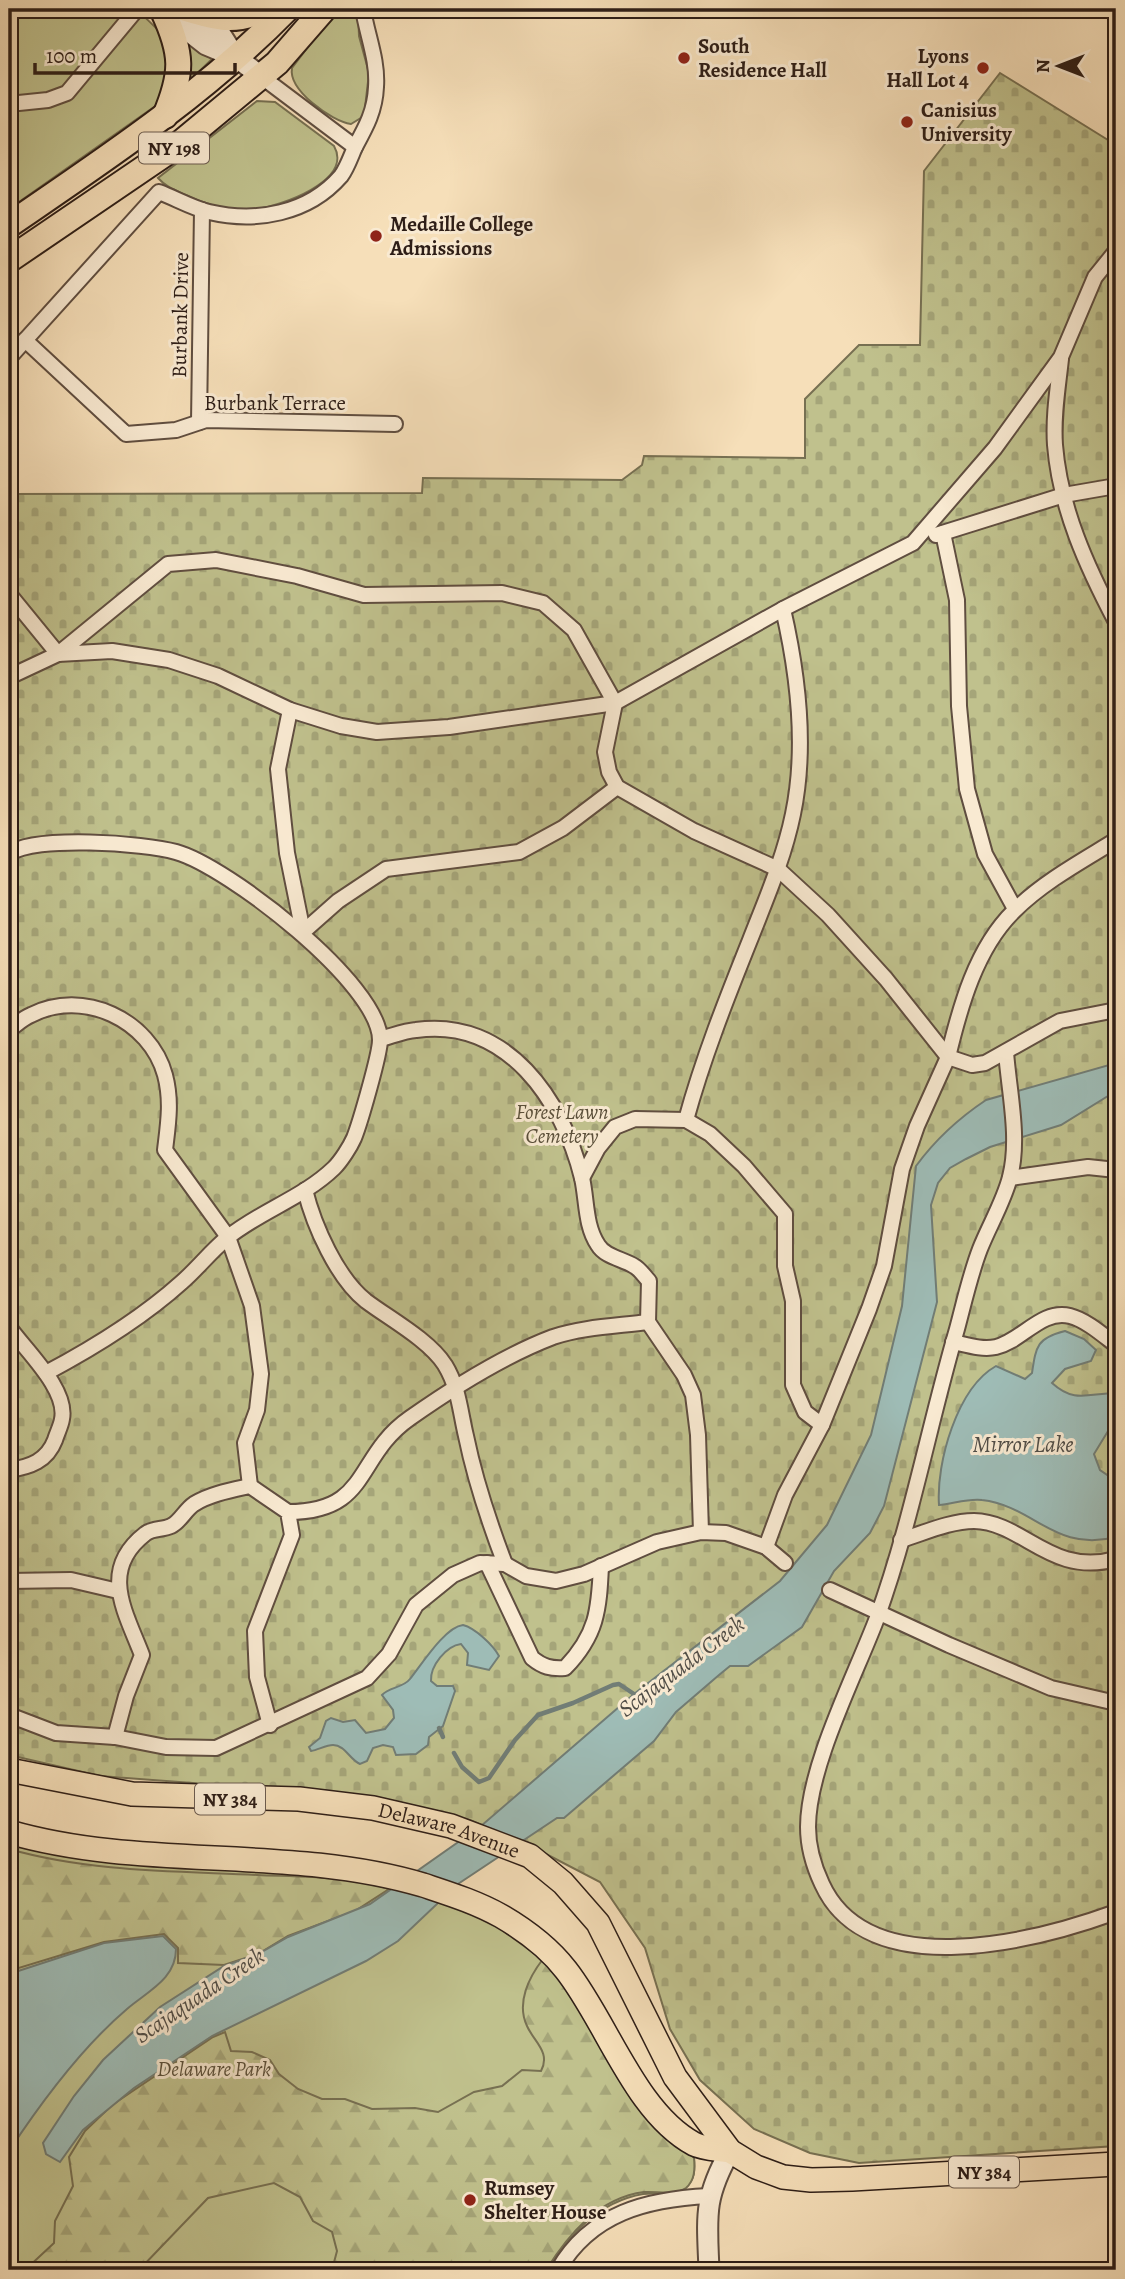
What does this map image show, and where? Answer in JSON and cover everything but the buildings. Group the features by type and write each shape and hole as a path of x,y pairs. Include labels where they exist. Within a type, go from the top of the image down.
{"highway":[{"path":"165,116 175,90 180,58 174,10 225,20 239,19 264,9"},
{"name":"NY 198","path":"9,225 165,116 237,58 287,9"},
{"name":"NY 198","path":"9,260 178,145 262,77 324,9"}],"main road":[{"name":"Delaware Avenue","path":"9,1770 132,1794 334,1802 411,1815 451,1826 530,1856 563,1883 598,1923 675,2077 730,2151"},
{"name":"Delaware Avenue","path":"9,1832 120,1852 284,1861 384,1874 467,1899 520,1928 566,1969 635,2081 665,2120 696,2145 730,2151 774,2174 811,2180 1116,2164"}],"street":[{"path":"9,104 48,100 67,93 137,9"},
{"path":"9,358 159,192 202,210 238,217 269,216 293,209 319,195 341,175 373,114 376,86 374,57 363,9"},
{"path":"174,10 222,36 237,58 355,147"},
{"name":"Burbank Drive","path":"199,422 202,210"},
{"path":"913,543 995,448 1061,357 1095,277 1116,251"},
{"name":"Burbank Terrace","path":"25,340 126,434 176,430 199,422 395,424"},
{"path":"1061,357 1055,433 1064,495 1088,568 1116,622"},
{"path":"58,654 112,652 169,660 218,676 290,710 341,726 377,732 449,727 615,703 783,609 913,543 1064,495 1116,486"},
{"path":"943,533 957,600 959,706 967,789 985,854 1015,909"},
{"path":"9,677 58,654 168,564 216,561 297,576 364,594 502,593 543,603 574,630 615,703 605,752 609,772 617,788 694,831 778,869 828,915 886,979 948,1057 972,1065 985,1063 1060,1021 1116,1010"},
{"path":"9,594 58,654"},
{"path":"686,1120 700,1068 778,869 793,813 799,735 795,660 783,609"},
{"path":"290,710 278,769 287,853 303,932"},
{"path":"303,932 338,901 386,869 519,852 563,828 617,788"},
{"path":"765,1547 785,1495 822,1425 884,1266 902,1170 917,1126 948,1057 959,1012 976,970 998,929 1015,909 1065,872 1116,840"},
{"path":"10,851 49,843 118,843 177,852 243,889 303,932 365,1003 380,1039 354,1139 335,1168 305,1190 228,1237 182,1282 146,1312 99,1345 46,1373"},
{"path":"9,1030 32,1014 75,1005 116,1014 148,1038 165,1074 170,1109 165,1150 228,1237 252,1306 261,1374 257,1410 245,1443 250,1486"},
{"path":"380,1039 417,1029 458,1031 499,1047 537,1079 561,1117 582,1178 587,1216 598,1247 614,1258 635,1266 649,1281 648,1322 684,1375 693,1395 698,1435 701,1532"},
{"path":"1006,1052 1013,1145 1010,1178 979,1252 901,1540 878,1614 813,1785 808,1828 813,1866 830,1901 858,1928 899,1943 952,1946 1013,1941 1068,1929 1116,1912"},
{"path":"582,1178 598,1148 615,1127 635,1119 686,1120 710,1134 744,1166 785,1214 785,1266 793,1301 793,1385 806,1412 822,1425"},
{"path":"1010,1178 1088,1167 1116,1170"},
{"path":"305,1190 312,1218 331,1256 364,1299 404,1328 443,1362 457,1387 486,1511 505,1564"},
{"path":"953,1342 994,1347 1015,1340 1055,1315 1082,1321 1116,1345"},
{"path":"115,1737 126,1696 142,1655 118,1591 118,1573 131,1548 147,1532 171,1526 194,1504 220,1493 250,1486 288,1512 317,1512 339,1502 363,1477 379,1444 407,1420 457,1387 506,1359 555,1336 648,1322"},
{"path":"9,1328 46,1373 59,1398 63,1417 50,1453 30,1467 9,1470"},
{"path":"270,1725 257,1677 255,1631 292,1535 288,1512"},
{"path":"901,1540 976,1521 998,1527 1053,1556 1080,1563 1116,1559"},
{"path":"9,1715 56,1733 115,1737 166,1747 216,1748 367,1678 389,1654 416,1605 453,1575 487,1563 505,1564 526,1576 556,1581 601,1566 657,1542 701,1532 726,1533 765,1547 785,1563"},
{"path":"487,1563 533,1658 542,1666 553,1668 565,1668 583,1649 599,1613 601,1566"},
{"path":"9,1581 72,1580 118,1591"},
{"path":"830,1590 878,1614 1051,1688 1116,1703"},
{"path":"709,2270 709,2196 712,2182 730,2151"},
{"path":"558,2270 589,2232 629,2208 672,2199 709,2196"}],"green space":[{"path":"9,9 136,9 161,33 171,50 171,58 161,102 9,209"},
{"path":"337,9 358,9 359,36 369,73 364,116 351,124 333,117 312,103 293,77 292,68"},
{"path":"178,32 212,59 182,88"},
{"name":"Forest Lawn Cemetery","path":"1000,73 1116,145 1116,2146 859,2163 810,2153 754,2129 700,2080 670,2029 645,1948 600,1882 525,1843 470,1820 376,1797 100,1776 9,1755 9,494 422,493 423,478 622,480 642,465 644,456 805,458 805,399 859,345 920,345 924,171"},
{"path":"257,101 275,102 334,146 337,159 333,170 324,181 311,190 280,203 237,210 203,202 171,188 158,178"},
{"name":"Delaware Park","path":"9,1843 322,1873 425,1896 490,1921 543,1960 694,2158 693,2178 681,2191 627,2198 599,2212 565,2244 547,2270 9,2270"},
{"path":"9,1849 40,1857 101,1866 324,1878 389,1889 355,1911 288,1936 258,1954 224,1965 178,1963 178,1948 164,1934 104,1942 9,1971"},
{"path":"543,1959 559,1974 694,2158 693,2178 686,2188 671,2193 644,2192 612,2202 586,2220 564,2244 546,2270 332,2270 337,2251 332,2232 313,2221 300,2197 274,2183 208,2198 139,2270 25,2270 54,2243 55,2221 73,2186 69,2157 85,2131 112,2105 213,2037 225,2032 231,2051 252,2052 270,2060 279,2074 298,2089 322,2099 345,2099 372,2109 415,2108 438,2112 474,2092 502,2086 522,2070 541,2071 544,2064 543,2053 527,2026 523,2008 529,1982"}],"water":[{"name":"Scajaquada Creek","path":"1116,1063 1116,1091 1061,1125 990,1147 966,1159 950,1168 938,1183 931,1205 937,1302 884,1506 870,1533 834,1571 802,1627 748,1666 730,1666 676,1712 654,1741 564,1818 557,1818 458,1884 398,1941 366,1961 212,2036 134,2088 83,2130 60,2162 46,2154 43,2143 74,2096 103,2060 160,2007 224,1966 258,1954 288,1937 370,1904 481,1826 634,1694 780,1581 827,1525 871,1435 902,1306 916,1166 948,1130 986,1100"},
{"name":"Mirror Lake","path":"1065,1331 1084,1339 1096,1350 1091,1361 1065,1369 1052,1383 1075,1395 1116,1393 1116,1418 1094,1454 1100,1470 1116,1481 1116,1537 1077,1539 1000,1504 982,1500 939,1505 945,1448 970,1391 996,1366 1025,1379 1032,1373 1037,1350 1043,1340"},
{"path":"463,1625 483,1638 499,1656 489,1670 467,1665 468,1653 461,1644 440,1658 433,1669 431,1681 437,1686 453,1686 455,1691 443,1726 429,1737 428,1745 416,1754 396,1755 393,1747 383,1745 373,1748 367,1761 360,1764 337,1746 330,1745 311,1751 309,1747 320,1738 326,1721 331,1718 343,1722 355,1720 366,1733 385,1729 394,1718 393,1710 382,1695 407,1682 441,1639"},
{"path":"163,1936 176,1949 175,1959 166,1976 110,2024 78,2058 9,2151 9,1974 104,1943"}],"waterway":[{"name":"Scajaquada Creek","path":"454,1753 462,1767 479,1782 489,1778 515,1740 538,1715 613,1685 619,1684 634,1694"},
{"path":"439,1728 443,1737"}],"place":[{"name":"South Residence Hall","path":"684,58"},
{"name":"Lyons Hall Lot 4","path":"983,68"},
{"name":"Canisius University","path":"907,122"},
{"name":"Medaille College Admissions","path":"376,236"},
{"name":"Rumsey Shelter House","path":"470,2200"}]}
